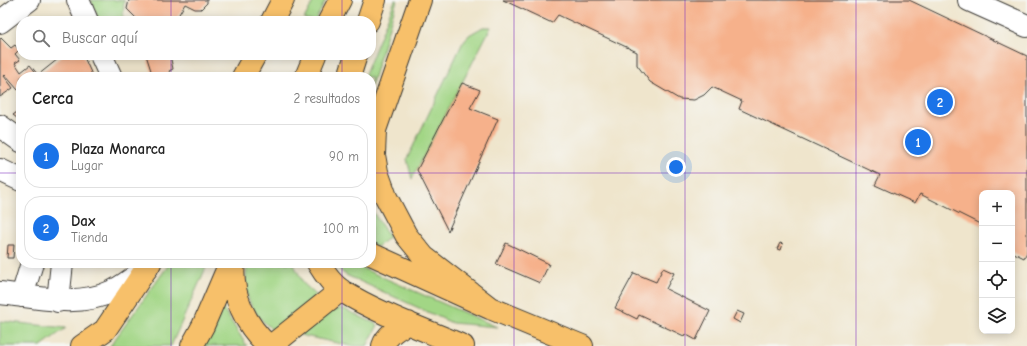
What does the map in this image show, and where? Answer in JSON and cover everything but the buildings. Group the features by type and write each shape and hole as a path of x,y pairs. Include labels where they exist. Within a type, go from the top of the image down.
{"main road":[{"path":"275,16 283,0"},
{"path":"332,16 340,0"},
{"path":"370,16 375,0"},
{"path":"376,127 420,0"},
{"path":"246,72 252,60"},
{"path":"308,72 313,60"},
{"path":"351,72 354,60"},
{"path":"376,166 386,197 406,235 424,257 490,308"},
{"path":"376,256 490,308 582,346"},
{"path":"82,346 102,338 148,268"},
{"path":"192,346 203,326 228,268"},
{"path":"234,268 234,285 240,305 258,334 270,346 341,290"},
{"path":"321,268 341,290 408,323 463,346"},
{"path":"383,346 385,340 408,323"}],"street":[{"path":"0,22 29,0"},
{"path":"78,0 85,16"},
{"path":"969,0 1027,26"},
{"path":"103,60 109,72"},
{"path":"0,126 16,137"},
{"path":"0,170 16,178"},
{"path":"22,296 30,268"},
{"path":"58,301 61,268"},
{"path":"0,293 58,301 81,300 114,290 146,268"}],"green space":[{"path":"91,0 124,0 123,16 97,16"},
{"path":"314,0 326,0 318,16 306,16"},
{"path":"395,0 397,0 375,72 366,72 371,60 376,60 376,47"},
{"path":"483,27 491,27 412,179 407,159 463,42 469,35"},
{"path":"376,217 389,237 376,246"},
{"path":"166,268 206,268 171,346 110,346"},
{"path":"247,268 296,268 304,284 316,295 274,331 259,317 249,302 246,274"},
{"path":"338,268 361,268 497,327 452,323 346,275"},
{"path":"222,307 247,346 204,346"},
{"path":"342,308 378,325 367,346 351,346 300,335 319,315"},
{"path":"0,321 66,328 41,346 0,346"}],"place":[{"name":"Dax","path":"940,102"},
{"name":"Plaza Monarca","path":"918,142"}]}
